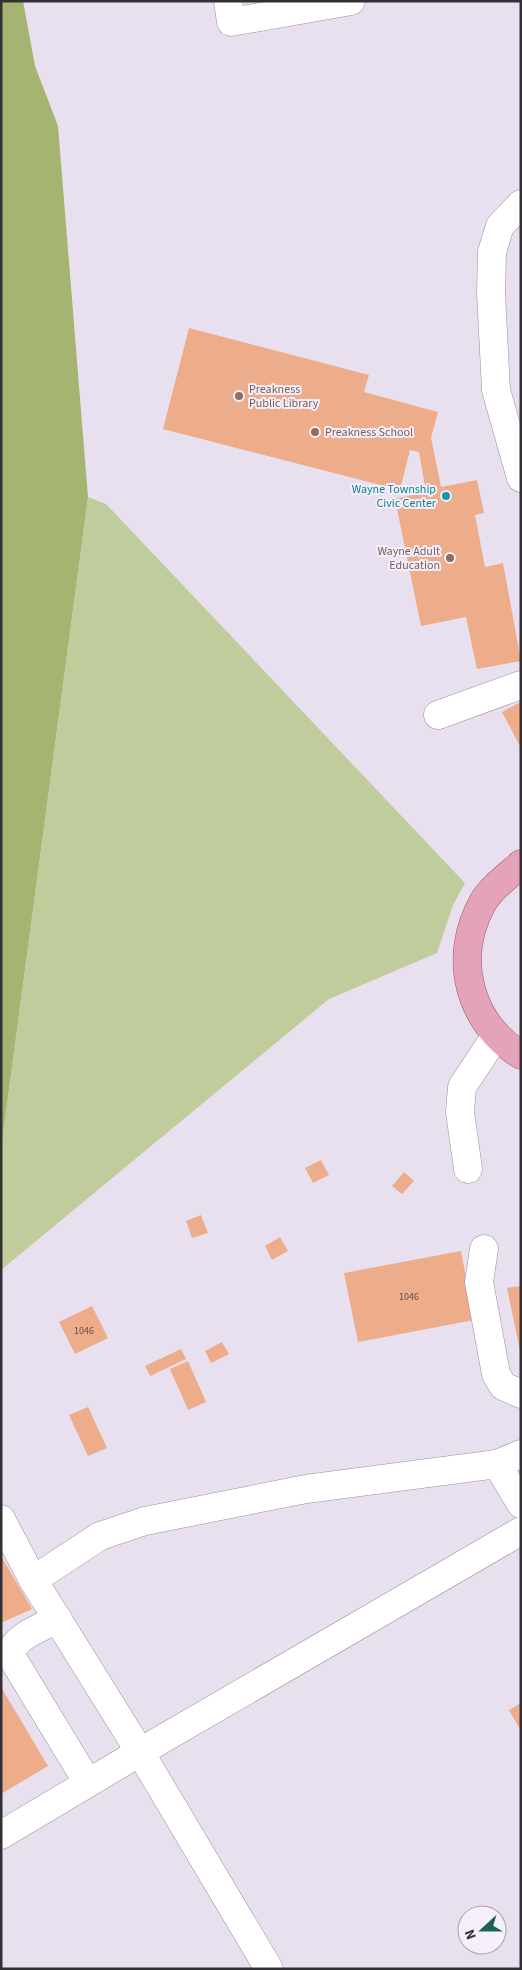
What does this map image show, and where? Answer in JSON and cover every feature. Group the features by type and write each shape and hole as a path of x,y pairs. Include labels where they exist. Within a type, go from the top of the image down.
{"main road":[{"path":"521,864 484,901 477,916 468,946 467,965 471,993 477,1008 495,1037 521,1056"}],"lane":[{"path":"228,1 231,22 350,1"},
{"path":"521,204 500,226 492,252 491,293 496,390 521,478"},
{"path":"438,715 521,685"},
{"path":"468,1169 460,1112 462,1086 495,1037"},
{"path":"484,1249 479,1282 496,1374 503,1386 521,1394"},
{"path":"33,1580 100,1536 145,1520 306,1489 509,1459 521,1504"},
{"path":"1,1519 33,1580 140,1752 269,1969"},
{"path":"1,1835 140,1752 521,1531"},
{"path":"58,1620 18,1641 11,1650 11,1656 88,1783"}],"green space":[{"path":"1,1 23,1 35,66 58,126 88,497 1,1149"},
{"path":"88,497 106,504 465,883 453,905 437,953 329,999 1,1270 1,1149"}],"building":[{"name":"Wayne Township Civic Center","path":"189,328 369,375 364,392 438,412 431,438 441,487 477,480 484,513 475,515 485,567 503,563 521,661 477,669 466,617 421,626 395,499 426,492 419,452 410,450 400,490 163,429"},
{"path":"521,702 521,748 502,712"},
{"path":"321,1160 329,1175 313,1183 305,1168"},
{"path":"404,1172 414,1181 402,1194 392,1186"},
{"path":"201,1215 208,1233 192,1238 186,1221"},
{"path":"280,1237 288,1251 272,1260 265,1246"},
{"path":"461,1251 474,1320 358,1342 344,1273"},
{"path":"521,1286 521,1351 520,1351 507,1288"},
{"path":"92,1306 108,1338 75,1354 59,1322"},
{"path":"222,1342 229,1354 211,1363 205,1351"},
{"path":"181,1349 186,1359 150,1376 145,1366"},
{"path":"188,1361 206,1402 188,1410 170,1369"},
{"path":"88,1407 107,1448 88,1456 69,1415"},
{"path":"1,1556 32,1609 1,1623"},
{"path":"1,1687 48,1766 1,1794"},
{"path":"521,1703 521,1731 509,1710"}],"place":[{"name":"Preakness Public Library","path":"239,396"},
{"name":"Preakness School","path":"315,432"},
{"name":"Wayne Township Civic Center","path":"446,496"},
{"name":"Wayne Adult Education","path":"450,558"}]}
